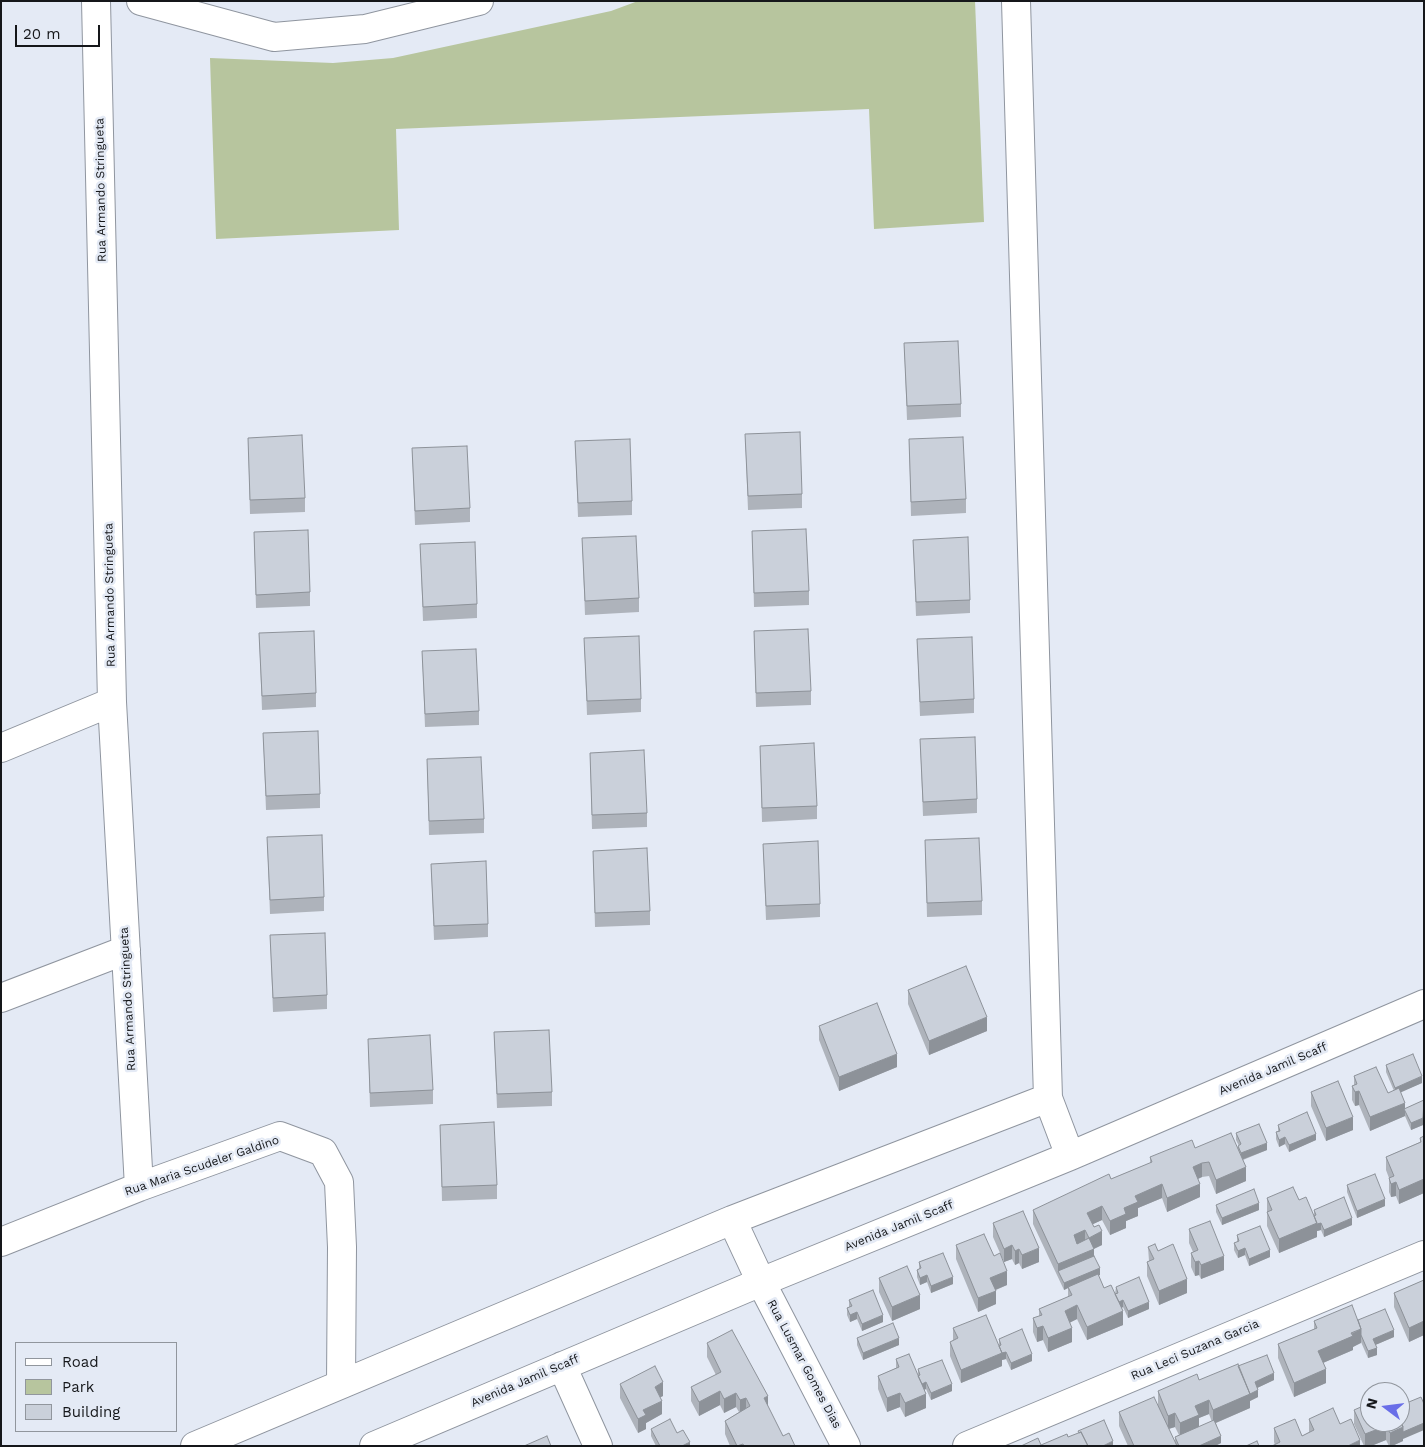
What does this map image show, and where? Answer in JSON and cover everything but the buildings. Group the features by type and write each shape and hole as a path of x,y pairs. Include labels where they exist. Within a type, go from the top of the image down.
{"street":[{"name":"Rua Armando Stringueta","path":"96,1 112,702 139,1187"},
{"path":"141,1 274,37 365,29 479,1"},
{"path":"1016,1 1048,1098 1070,1156"},
{"path":"1,748 112,702"},
{"path":"1,998 126,950"},
{"name":"Avenida Jamil Scaff","path":"374,1446 761,1282 1070,1156 1424,1004"},
{"path":"195,1446 732,1220 1048,1098"},
{"name":"Rua Maria Scudeler Galdino","path":"1,1242 139,1187 280,1136 323,1152 339,1182 342,1247 341,1383"},
{"name":"Rua Lusmar Gomes Dias","path":"732,1220 761,1282 846,1446"},
{"name":"Rua Leci Suzana Garcia","path":"967,1446 1424,1255"},
{"path":"562,1366 598,1446"}],"green space":[{"path":"638,1 975,1 984,222 874,229 869,109 396,129 399,230 216,239 210,58 333,63 393,58 611,11"}]}
